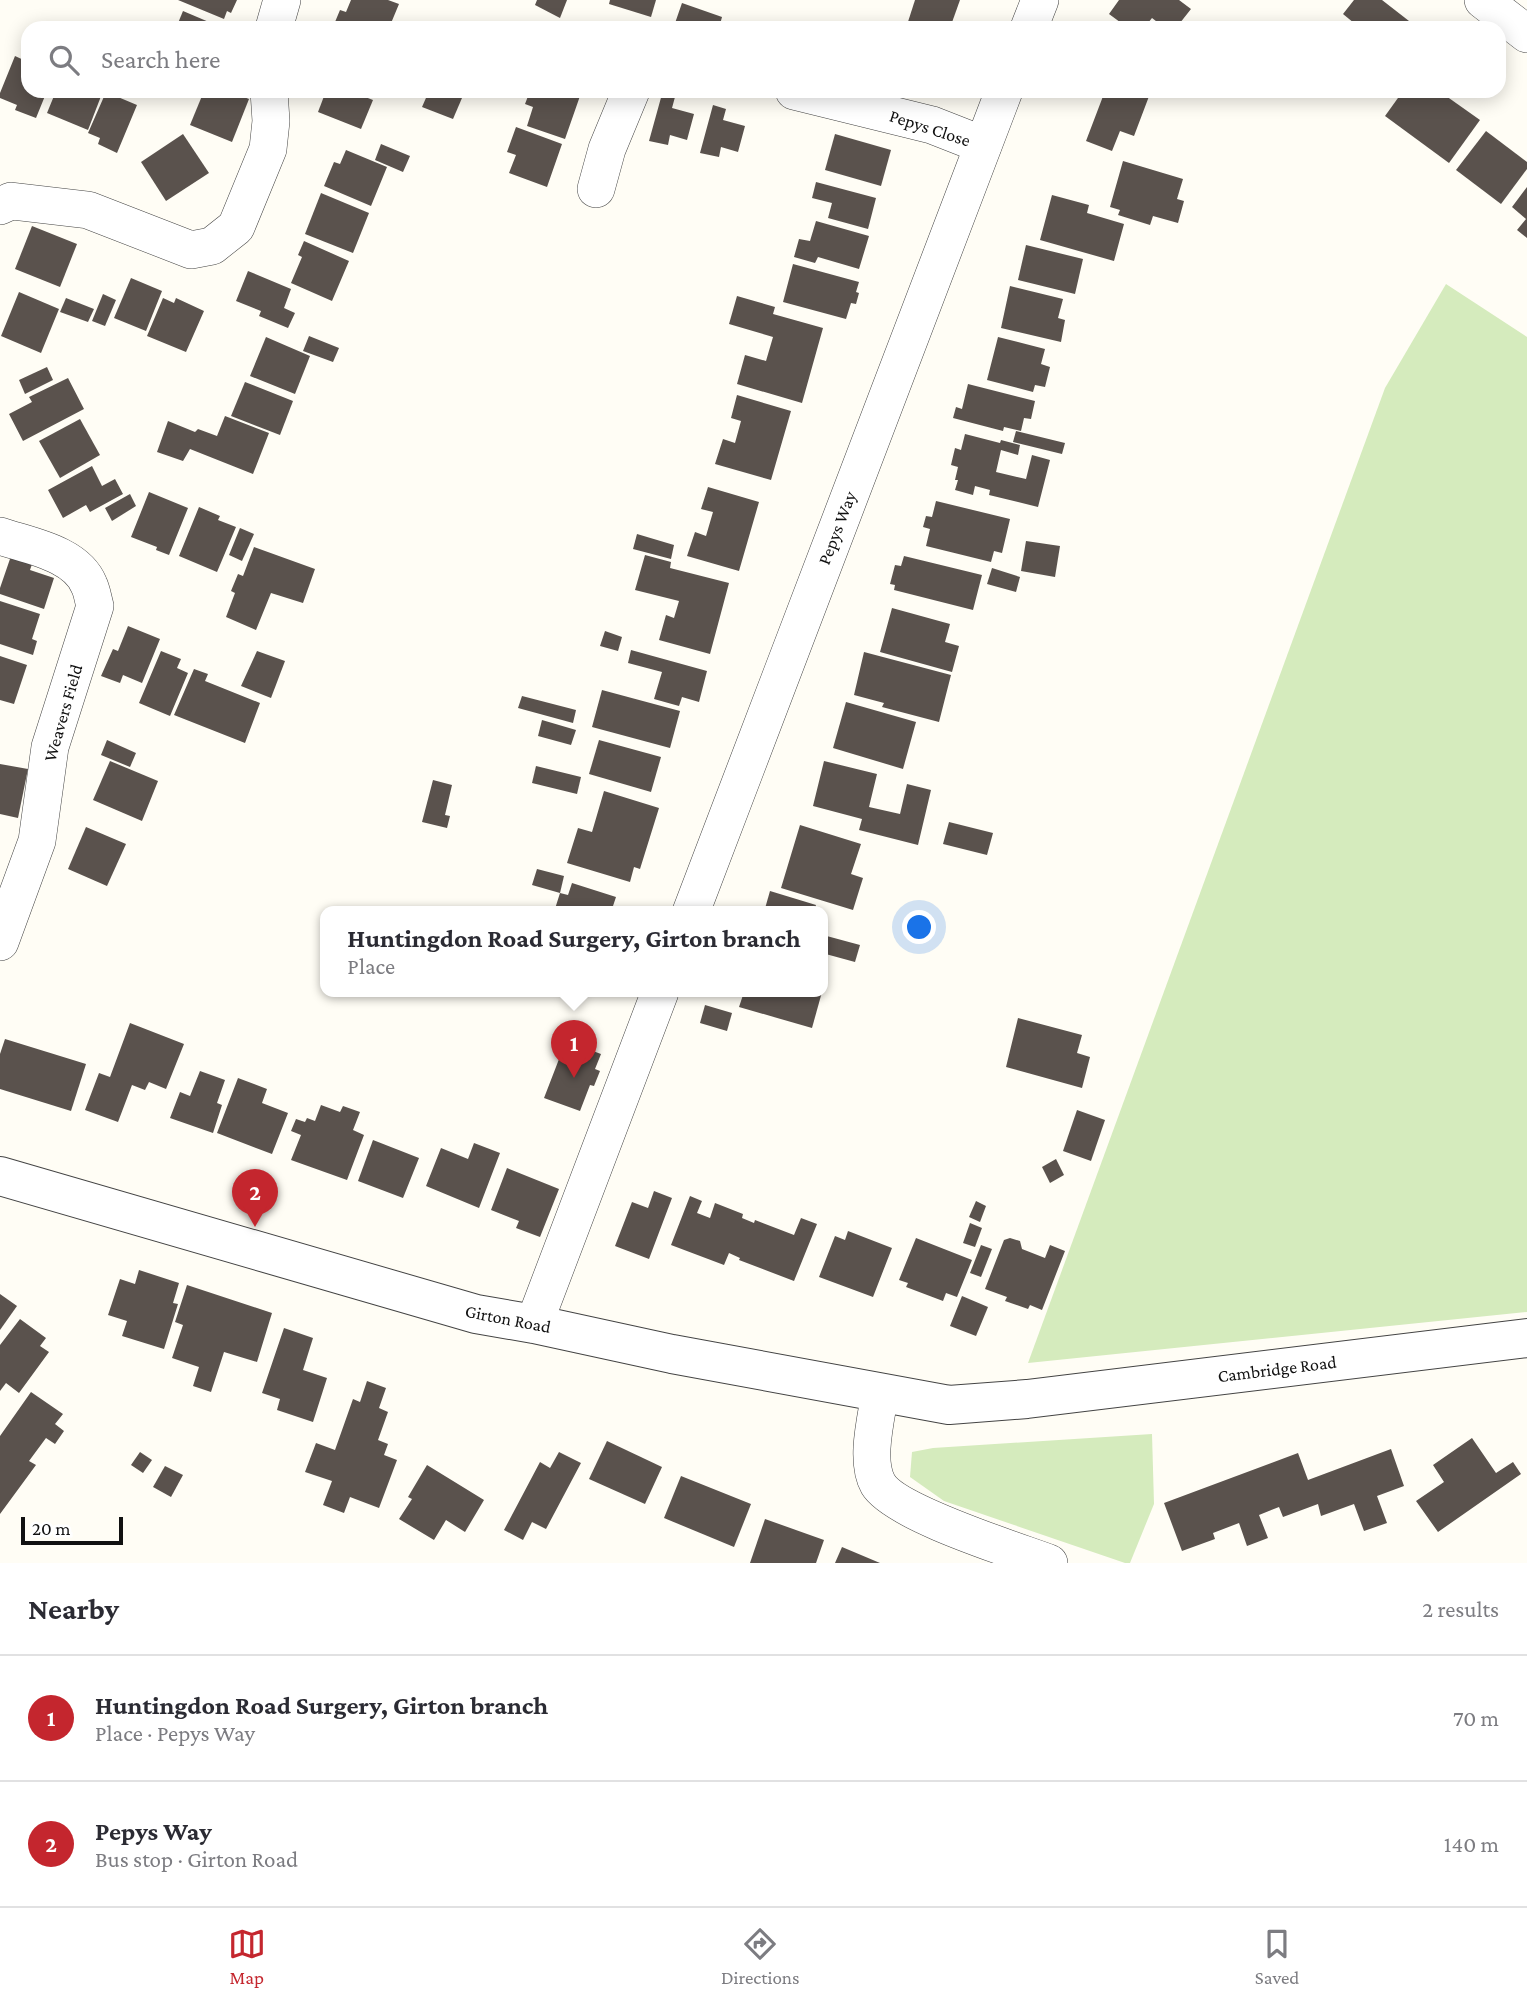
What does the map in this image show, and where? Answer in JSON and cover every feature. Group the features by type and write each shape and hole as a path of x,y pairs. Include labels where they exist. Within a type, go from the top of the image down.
{"street":[{"path":"276,21 282,0"},
{"path":"1032,21 1040,0"},
{"path":"1482,0 1527,34"},
{"path":"0,206 11,201 88,210 191,250 212,246 236,228 268,149 271,121 269,98"},
{"path":"596,189 607,149 628,98"},
{"name":"Pepys Close","path":"822,98 932,125 983,145"},
{"name":"Pepys Way","path":"693,906 1001,98"},
{"name":"Weavers Field","path":"0,537 55,555 74,565 89,583 95,606 50,747 37,841 0,942"},
{"path":"534,1324 658,997"},
{"name":"Girton Road","path":"0,1176 476,1314 672,1354 949,1405 1027,1399"},
{"name":"Cambridge Road","path":"1027,1399 1527,1338"},
{"path":"880,1393 872,1460 878,1485 898,1503 941,1523 1049,1563"}],"green space":[{"path":"1446,284 1527,337 1527,1312 1028,1363 1385,388"},
{"path":"1152,1434 1154,1504 1130,1563 944,1501 910,1477 912,1452 933,1448"}],"building":[{"path":"178,0 237,0 231,13 227,11 224,19"},
{"path":"351,0 388,0 399,4 392,21 335,21 340,10 346,12"},
{"path":"537,0 567,0 560,18 535,5"},
{"path":"610,0 656,0 651,17 609,4"},
{"path":"915,0 960,0 952,21 908,21"},
{"path":"1119,0 1179,0 1191,9 1182,21 1156,21 1152,18 1150,21 1118,21 1109,14"},
{"path":"1354,0 1382,0 1409,21 1352,21 1343,14"},
{"path":"682,3 722,17 721,21 676,21"},
{"path":"183,11 207,21 179,21"},
{"path":"15,56 21,59 21,98 44,98 36,118 15,110 17,105 0,98"},
{"path":"53,98 100,98 88,130 47,113"},
{"path":"103,98 120,98 137,105 117,153 98,144 100,138 88,133"},
{"path":"201,98 249,99 232,142 190,125"},
{"path":"323,98 373,100 361,129 318,112"},
{"path":"426,98 462,98 453,119 422,107"},
{"path":"527,98 579,98 565,139 527,126 533,107 525,104"},
{"path":"661,98 675,98 672,108 694,114 687,140 670,135 668,145 649,141"},
{"path":"1102,98 1148,98 1134,136 1120,131 1112,151 1086,141"},
{"path":"1398,98 1449,98 1480,120 1449,163 1385,116"},
{"path":"713,105 726,109 723,120 745,126 738,152 721,147 719,157 700,153"},
{"path":"516,127 562,144 547,187 509,173 516,155 507,152"},
{"path":"1486,131 1527,162 1527,169 1501,204 1456,170"},
{"path":"183,134 209,173 166,201 141,162"},
{"path":"835,134 891,150 881,186 825,170"},
{"path":"381,144 410,156 403,172 375,160"},
{"path":"346,150 387,167 371,206 324,186 334,162 340,164"},
{"path":"1123,161 1183,179 1177,199 1184,201 1178,223 1153,216 1150,225 1118,215 1120,210 1110,207"},
{"path":"816,182 876,198 868,229 828,218 832,203 812,198"},
{"path":"1527,187 1527,238 1517,230 1526,219 1512,207"},
{"path":"321,193 369,213 353,253 305,234"},
{"path":"1052,195 1089,205 1087,213 1124,224 1114,261 1040,240"},
{"path":"816,221 869,236 859,269 818,257 815,263 794,257 799,239 810,241"},
{"path":"32,226 77,244 60,287 15,269"},
{"path":"304,241 349,261 332,301 291,283 302,257 298,255"},
{"path":"1026,245 1083,259 1075,294 1018,280"},
{"path":"793,264 859,282 856,304 851,303 846,319 783,302"},
{"path":"248,271 291,289 284,308 295,313 288,328 259,316 261,311 236,301"},
{"path":"131,278 162,291 146,331 114,318"},
{"path":"1010,286 1063,299 1058,318 1065,320 1061,342 1001,328"},
{"path":"19,292 59,309 41,353 1,336"},
{"path":"103,294 116,300 105,326 92,321"},
{"path":"737,296 775,307 773,314 823,328 802,403 737,384 745,355 766,361 773,337 729,324"},
{"path":"66,298 94,309 88,322 60,312"},
{"path":"163,298 174,303 176,298 204,311 186,352 147,336"},
{"path":"309,336 339,348 333,362 303,351"},
{"path":"266,337 310,356 295,394 250,376"},
{"path":"998,337 1045,349 1041,364 1050,367 1045,387 1035,385 1033,392 987,380"},
{"path":"47,367 53,380 25,394 19,380"},
{"path":"68,378 84,409 23,441 9,414 32,402 29,397"},
{"path":"245,382 293,401 280,435 231,416"},
{"path":"968,384 1035,401 1031,419 1024,418 1021,431 1004,427 1003,431 953,418 956,407 962,409"},
{"path":"737,395 791,411 771,480 715,464 723,439 735,443 741,421 731,418"},
{"path":"225,416 269,433 253,474 190,449 183,461 157,452 168,421 195,432 198,429 217,436"},
{"path":"80,419 100,455 60,478 39,441"},
{"path":"1016,431 1065,443 1062,454 1013,442"},
{"path":"965,434 1020,445 1018,455 1001,450 996,472 1026,479 1032,455 1050,460 1038,507 989,495 990,490 975,486 973,495 955,490 958,467 951,465 955,448 961,450"},
{"path":"92,466 102,486 115,479 123,494 90,512 86,505 63,518 48,490"},
{"path":"708,487 759,502 739,571 687,556 695,532 706,536 713,512 701,509"},
{"path":"149,492 188,508 169,555 131,537"},
{"path":"130,494 136,506 112,521 105,508"},
{"path":"936,501 1010,519 1002,553 994,551 991,562 926,546 930,529 923,527 926,516 932,517"},
{"path":"199,507 220,516 218,520 236,527 217,572 179,556"},
{"path":"240,528 254,534 242,561 229,555"},
{"path":"637,534 674,545 671,559 633,549"},
{"path":"1026,541 1060,546 1055,577 1021,571"},
{"path":"254,547 315,569 303,603 271,593 256,630 226,617 235,593 231,591 238,574 243,576"},
{"path":"645,555 671,562 670,568 729,583 710,654 659,640 666,615 674,618 679,601 635,590"},
{"path":"11,556 32,564 30,570 54,578 44,609 0,594"},
{"path":"904,556 982,575 973,610 894,590 895,585 890,584 895,565 901,566"},
{"path":"992,568 1020,577 1016,592 987,584"},
{"path":"0,601 40,614 32,639 37,641 33,655 0,644"},
{"path":"892,608 950,624 945,642 959,646 952,672 880,652"},
{"path":"128,626 160,639 142,683 123,675 120,683 101,676 113,649 118,651"},
{"path":"605,631 622,637 618,651 600,646"},
{"path":"631,650 707,671 699,702 682,697 679,706 654,699 662,672 628,663"},
{"path":"161,651 181,659 177,668 188,673 170,716 139,703"},
{"path":"257,651 285,661 271,698 241,686"},
{"path":"864,652 951,675 939,722 882,707 884,703 854,695"},
{"path":"0,656 27,665 14,704 0,700"},
{"path":"194,669 208,674 205,681 260,703 245,743 174,715"},
{"path":"602,690 680,711 670,748 592,727"},
{"path":"522,696 576,710 573,723 518,708"},
{"path":"846,702 916,722 903,769 833,748"},
{"path":"542,720 576,730 571,745 538,736"},
{"path":"107,740 136,753 130,767 101,755"},
{"path":"599,740 661,757 651,792 589,774"},
{"path":"110,761 158,781 142,821 93,800"},
{"path":"824,761 877,774 869,807 900,814 907,784 931,790 918,845 859,830 862,819 813,806"},
{"path":"0,764 28,769 18,818 0,814"},
{"path":"536,766 581,777 577,794 532,783"},
{"path":"433,780 452,785 445,815 450,816 447,828 422,822"},
{"path":"604,791 659,808 640,869 634,867 630,882 567,863 578,828 592,832"},
{"path":"949,822 993,833 987,855 943,844"},
{"path":"800,825 861,844 851,874 863,878 853,910 781,888"},
{"path":"86,827 126,844 107,886 68,869"},
{"path":"537,869 564,876 560,893 532,885"},
{"path":"572,883 616,897 613,906 556,906 560,893 568,895"},
{"path":"770,891 816,905 816,906 766,906"},
{"path":"828,936 860,945 855,962 828,955"},
{"path":"742,997 821,997 812,1028 739,1007"},
{"path":"705,1005 732,1013 727,1031 700,1023"},
{"path":"1018,1018 1082,1035 1077,1053 1090,1057 1082,1088 1006,1067"},
{"path":"130,1023 184,1044 166,1089 149,1082 145,1090 132,1085 118,1122 85,1110 99,1073 110,1077"},
{"path":"5,1039 86,1064 71,1111 0,1089 0,1054"},
{"path":"566,1041 601,1054 595,1069 600,1071 594,1086 590,1085 580,1111 544,1098"},
{"path":"200,1071 225,1080 217,1103 222,1105 213,1133 170,1118 180,1092 190,1096"},
{"path":"238,1078 267,1089 262,1103 288,1113 272,1154 217,1133"},
{"path":"321,1105 340,1112 343,1106 360,1112 353,1130 364,1135 347,1180 291,1160 301,1135 291,1131 296,1119 305,1122 307,1118 315,1121"},
{"path":"1077,1110 1105,1120 1091,1161 1063,1151"},
{"path":"373,1140 419,1158 403,1198 358,1181"},
{"path":"474,1143 500,1153 479,1208 426,1186 441,1148 468,1159"},
{"path":"1056,1159 1064,1175 1050,1183 1042,1167"},
{"path":"507,1168 559,1189 540,1237 516,1228 519,1221 491,1210"},
{"path":"654,1191 672,1198 649,1259 615,1246 632,1202 648,1208"},
{"path":"690,1196 702,1201 697,1213 710,1218 715,1203 743,1214 742,1218 754,1223 755,1220 794,1235 801,1218 817,1224 794,1281 739,1260 740,1258 729,1253 724,1265 671,1245"},
{"path":"976,1201 986,1206 980,1222 969,1217"},
{"path":"970,1223 982,1228 975,1247 963,1243"},
{"path":"848,1231 892,1248 873,1297 819,1277 835,1236 845,1240"},
{"path":"916,1238 972,1260 957,1297 946,1293 943,1301 906,1287 908,1283 899,1280"},
{"path":"1010,1238 1020,1241 1022,1249 1045,1258 1050,1245 1065,1251 1042,1310 1030,1305 1028,1309 1005,1301 1007,1297 985,1289 1004,1240"},
{"path":"981,1245 992,1249 981,1277 970,1273"},
{"path":"139,1270 179,1283 173,1303 178,1304 164,1349 122,1336 127,1321 108,1315 120,1279 135,1284"},
{"path":"187,1285 272,1313 257,1362 224,1352 211,1392 193,1386 199,1367 172,1358 183,1325 175,1322"},
{"path":"0,1294 17,1306 0,1330"},
{"path":"962,1296 988,1307 976,1336 950,1326"},
{"path":"20,1319 46,1338 40,1346 49,1352 19,1393 6,1383 0,1391 0,1345"},
{"path":"284,1328 313,1338 303,1370 327,1378 313,1422 277,1410 280,1399 262,1393"},
{"path":"367,1381 386,1388 379,1408 388,1412 378,1440 388,1444 384,1455 397,1460 379,1508 350,1497 344,1513 323,1505 332,1481 305,1472 316,1443 335,1450 353,1399 360,1402"},
{"path":"31,1392 63,1414 55,1424 64,1431 55,1444 46,1438 29,1461 36,1465 0,1514 0,1436"},
{"path":"1472,1438 1496,1473 1513,1462 1521,1474 1438,1532 1416,1501 1444,1482 1433,1465"},
{"path":"607,1441 662,1467 645,1504 589,1479"},
{"path":"1391,1449 1404,1486 1377,1496 1387,1523 1364,1531 1354,1504 1321,1516 1318,1504 1283,1517 1279,1507 1259,1515 1268,1538 1247,1546 1239,1523 1213,1533 1215,1539 1182,1551 1164,1503 1298,1453 1308,1480"},
{"path":"140,1452 152,1460 143,1473 131,1465"},
{"path":"559,1452 581,1463 546,1529 532,1522 523,1540 504,1530 540,1462 550,1468"},
{"path":"427,1465 484,1500 465,1532 446,1520 434,1540 399,1519 412,1499 408,1497"},
{"path":"165,1466 183,1475 171,1497 153,1487"},
{"path":"681,1476 751,1504 734,1547 664,1518"},
{"path":"765,1519 824,1540 816,1563 750,1563"},
{"path":"842,1547 880,1563 835,1563"}],"place":[{"name":"Huntingdon Road Surgery, Girton branch","path":"574,1078"},
{"name":"Pepys Way","path":"255,1227"}]}
